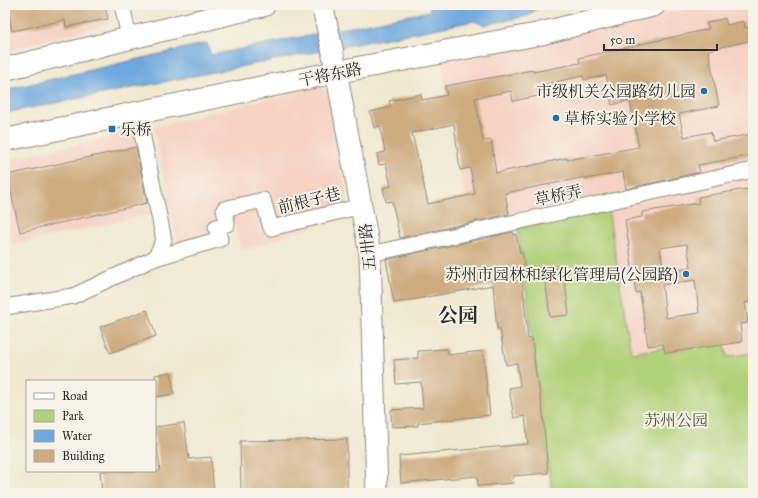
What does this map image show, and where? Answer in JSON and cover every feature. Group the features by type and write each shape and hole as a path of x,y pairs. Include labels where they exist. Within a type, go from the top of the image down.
{"main road":[{"path":"5,69 129,37 264,5"},
{"name":"干将东路","path":"5,140 138,114 335,63 539,34 654,5"}],"street":[{"path":"122,5 129,37"},
{"name":"五卅路","path":"323,9 335,63 370,254 377,493"},
{"path":"138,114 164,240 155,258"},
{"name":"草桥弄","path":"370,254 753,170"},
{"name":"前根子巷","path":"5,307 73,296 155,258 220,239 216,226 227,224 224,209 263,200 271,228 362,206"}],"shaded area":[{"path":"5,5 110,5 113,23 5,51"},
{"name":"草桥实验小学校","path":"704,5 753,5 753,163 470,225 441,57 550,37"},
{"path":"311,88 321,88 327,91 330,98 350,215 242,251 235,226 178,244 154,127"},
{"path":"144,130 161,212 12,245 5,207 5,160"},
{"name":"苏州市园林和绿化管理局(公园路)","path":"753,176 753,353 727,357 724,340 631,353 608,209"}],"green space":[{"name":"苏州公园","path":"608,209 631,353 724,340 727,357 753,353 753,493 552,493 518,229"}],"water":[{"path":"430,5 486,5 487,7 496,5 541,5 528,16 484,25 474,21 5,113 5,90 207,43 211,55 430,11"}],"building":[{"path":"7,5 105,5 108,19 66,27 65,20 12,31"},
{"path":"725,18 727,25 744,21 745,28 753,26 753,40 708,50 719,106 679,114 684,137 711,132 713,141 753,134 753,155 698,165 700,172 626,189 623,172 586,179 586,177 505,193 509,214 400,238 392,201 386,202 383,188 391,186 386,164 379,165 377,154 385,152 380,126 374,128 370,112 391,107 389,101 421,94 422,100 447,95 445,86 580,63 579,58 709,29 707,23","holes":["606,75 612,105 630,101 639,147 567,160 567,158 496,173 491,140 483,141 475,98 511,91 513,101 538,96 536,86 583,76 584,80","454,124 460,170 470,168 475,194 428,204 412,133"]},
{"path":"136,147 147,203 20,232 7,175"},
{"name":"苏州市园林和绿化管理局(公园路)","path":"753,188 753,301 745,303 748,323 740,324 742,342 665,353 663,344 648,346 640,292 636,293 625,220 642,217 642,212 699,203 698,197","holes":["687,244 691,268 664,272 660,248","695,280 699,313 666,318 662,285"]},
{"path":"513,232 514,235 516,234 520,253 523,253 525,276 522,277 528,339 532,338 537,384 538,383 543,413 548,473 513,476 514,483 478,486 477,476 401,483 399,456 528,444 525,416 514,418 509,388 520,386 517,363 506,365 500,329 497,329 493,285 394,303 386,260"},
{"path":"563,267 569,315 550,317 544,269"},
{"path":"147,310 156,336 110,353 100,327"},
{"path":"447,349 448,355 483,351 490,415 418,423 418,426 392,427 391,410 423,408 421,382 396,384 394,360 418,358 418,351"},
{"path":"171,372 174,394 156,397 155,375"},
{"path":"184,423 189,459 211,457 214,493 102,493 100,472 160,471 156,445 156,427"},
{"path":"347,439 347,493 241,493 240,441"}],"place":[{"name":"市级机关公园路幼儿园","path":"704,91"},
{"name":"草桥实验小学校","path":"556,118"},
{"name":"乐桥","path":"112,129"},
{"name":"苏州市园林和绿化管理局(公园路)","path":"686,274"}],"district":[{"name":"公园","path":"458,315"}]}
